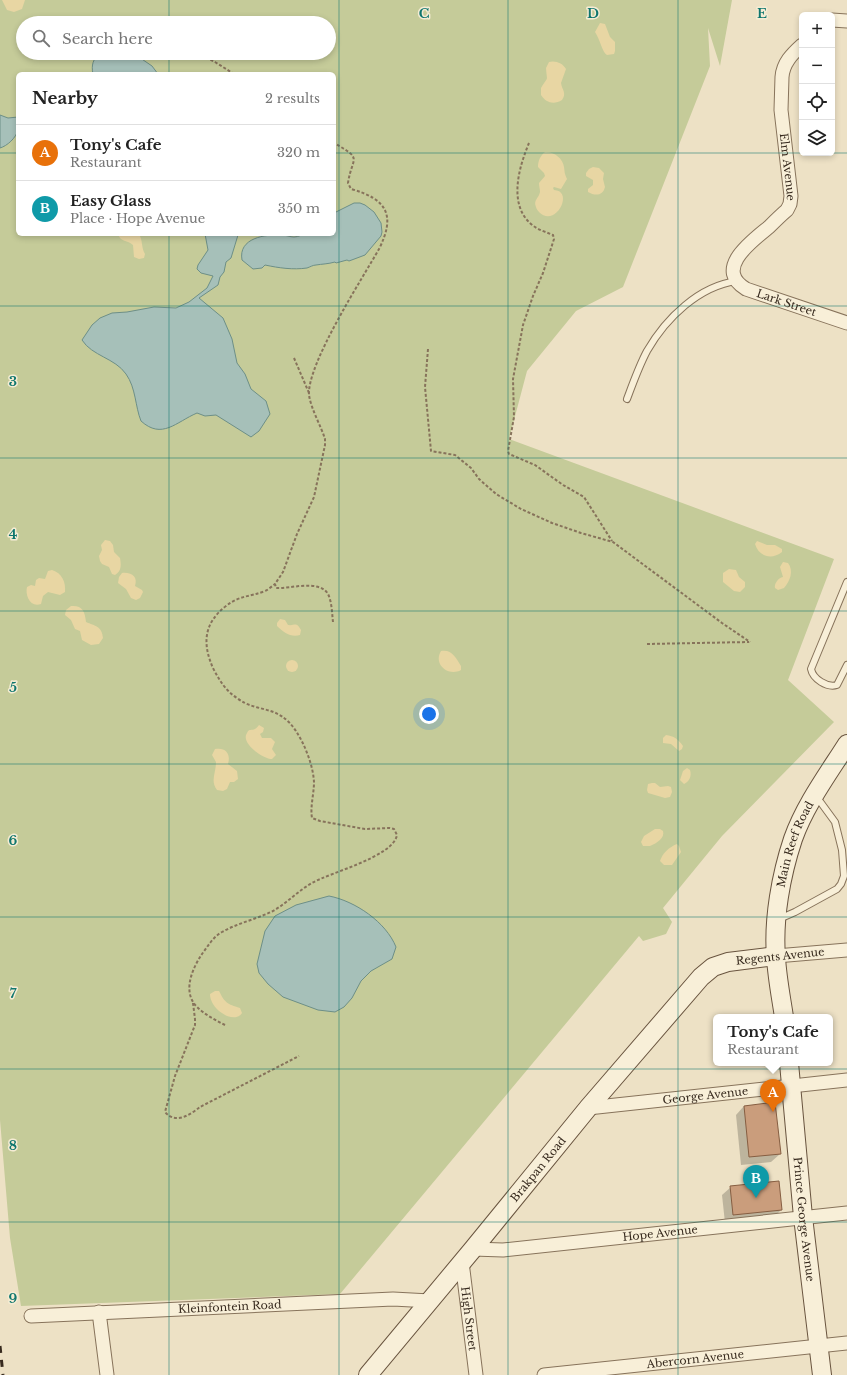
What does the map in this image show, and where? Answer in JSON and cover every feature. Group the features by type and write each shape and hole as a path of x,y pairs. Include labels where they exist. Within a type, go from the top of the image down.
{"main road":[{"name":"Main Reef Road","path":"776,956 777,920 784,872 793,839 809,804 847,744"},
{"name":"Regents Avenue","path":"713,967 728,962 776,956"},
{"path":"776,956 784,1014"},
{"name":"Brakpan Road","path":"368,1375 468,1256 588,1108 702,977 713,967"},
{"name":"Prince George Avenue","path":"789,1066 802,1217 822,1375"}],"street":[{"path":"835,20 847,21"},
{"name":"Elm Avenue","path":"736,277 735,263 742,250 787,210 790,204 791,196 781,110 782,77 788,60 799,48"},
{"name":"Lark Street","path":"736,277 739,285 746,289 847,323"},
{"name":"Regents Avenue","path":"776,956 847,950"},
{"name":"George Avenue","path":"588,1108 847,1080"},
{"name":"Hope Avenue","path":"468,1256 503,1250 847,1213"},
{"name":"High Street","path":"468,1256 476,1375"},
{"name":"Kleinfontein Road","path":"31,1316 393,1299 430,1301"},
{"path":"99,1312 107,1375"},
{"name":"Abercorn Avenue","path":"544,1375 847,1343"}],"lane":[{"path":"627,399 647,351 660,331 683,307 705,291 736,277"},
{"path":"847,582 811,669 812,673 819,681 834,686 841,680 847,665"},
{"path":"777,920 837,889 844,876 842,850 835,822 815,795"}],"path":[{"path":"211,60 231,72"},
{"path":"529,143 520,170 518,188 520,207 522,213 531,224 553,235 554,239 543,273 532,296 523,325 513,379 514,417 508,451 509,454 535,465 563,485 584,497 613,542"},
{"path":"309,394 314,370 318,360 385,238 387,228 385,210 379,202 372,196 351,189 348,183 354,160 352,155 336,144"},
{"path":"428,349 425,387 431,451 455,455 471,468 479,479 496,494 521,509 552,523 613,542 750,642 648,644"},
{"path":"294,358 326,439 326,445 314,497 297,534 283,572 275,584 265,591 234,600 217,613 210,623 206,644 208,657 221,683 238,700 275,712 286,720 296,732 309,760 313,775 312,818 320,822 334,823 365,830 390,828 396,832 396,838 388,847 371,859 323,877 304,888 272,911 222,932 214,938 199,958 190,980 189,989 195,1025 175,1076 166,1112 171,1117 187,1117 200,1107 299,1056"},
{"path":"275,584 276,588 283,589 309,585 322,588 327,593 329,598 333,622"},
{"path":"192,1000 196,1006 225,1025"}],"green space":[{"path":"0,0 732,0 720,66 708,28 710,66 623,287 576,311 527,371 509,439 834,559 788,680 834,722 722,836 663,908 672,922 666,934 643,941 639,936 340,1294 21,1306 10,1238 0,1120"}],"sand":[{"path":"2,0 25,0 22,9 14,12 7,10"},
{"path":"600,23 605,24 610,37 615,42 614,54 607,55 602,48 595,32"},
{"path":"549,62 559,62 566,69 561,83 564,95 562,100 553,103 543,98 541,95 541,88 547,79 546,68"},
{"path":"545,152 551,153 560,158 567,179 561,189 553,188 554,190 560,192 563,196 563,202 556,213 551,216 545,216 539,212 535,205 540,192 539,183 545,176 538,167 538,163"},
{"path":"593,167 599,168 604,173 603,179 605,187 601,194 593,194 588,192 588,189 593,185 593,180 586,176 586,173"},
{"path":"140,236 145,254 144,258 139,259 134,257 133,245 119,237"},
{"path":"105,540 110,541 113,545 114,552 120,558 120,569 115,575 112,574 109,567 102,564 100,561 99,556 102,550 101,545"},
{"path":"757,541 767,545 775,545 782,549 782,552 774,556 766,556 757,548 755,544"},
{"path":"783,562 788,563 791,573 784,588 778,590 775,588 775,585 778,580 783,577 780,567"},
{"path":"729,569 736,570 739,577 745,582 745,587 740,592 734,591 723,582 723,573"},
{"path":"52,570 63,578 65,592 60,595 48,592 43,596 41,604 34,604 29,600 27,587 31,585 35,586 36,580 39,578 45,579 48,571"},
{"path":"122,573 129,573 135,578 135,586 143,592 140,598 136,600 131,598 126,589 118,583 119,577"},
{"path":"71,606 80,608 84,612 86,622 100,629 103,638 99,644 91,645 82,640 80,631 75,629 71,620 65,615 66,610"},
{"path":"280,619 285,620 288,625 295,624 298,626 301,630 300,635 293,636 287,634 277,626"},
{"path":"441,651 448,651 451,653 461,666 461,670 451,672 443,668 440,665 439,660"},
{"path":"290,660 294,660 298,666 294,672 290,672 286,668 286,664"},
{"path":"259,725 264,728 263,732 260,734 262,738 271,738 275,742 272,749 276,755 272,759 258,753 249,746 247,741 246,737 248,731 257,728"},
{"path":"666,735 674,737 678,740 683,746 682,749 679,751 671,744 663,743 663,738"},
{"path":"215,749 222,749 227,752 229,757 228,764 237,771 238,779 234,782 230,782 227,789 223,791 217,790 214,783 216,762 212,755"},
{"path":"687,768 691,772 690,778 684,784 680,780 683,771"},
{"path":"655,783 660,787 671,787 672,792 670,797 665,798 648,793 648,784"},
{"path":"655,829 660,829 663,831 662,838 650,846 643,846 641,842 644,836"},
{"path":"677,844 681,852 672,865 664,865 660,861 662,856"},
{"path":"215,991 219,991 227,1002 240,1008 242,1013 239,1016 234,1017 223,1014 218,1010 211,1000 210,994"}],"water":[{"path":"94,60 143,60 152,66 156,72 93,72"},
{"path":"0,115 8,118 16,117 16,134 8,144 0,148"},
{"path":"354,203 360,203 374,212 381,223 382,232 381,236 365,255 349,261 347,260 296,269 265,265 262,268 253,269 242,260 244,247 248,242 264,236 336,236 336,212"},
{"path":"205,236 238,236 231,258 226,262 224,272 220,277 218,285 199,298 223,318 232,339 237,363 245,374 251,389 266,401 270,414 259,431 251,437 216,415 205,416 197,413 169,428 156,429 149,426 141,421 134,391 126,374 116,364 92,350 82,340 92,325 100,318 112,313 154,307 176,308 189,302 207,288 213,276 201,273 197,269 208,250"},
{"path":"329,896 349,903 368,914 385,929 396,947 392,959 371,971 361,981 352,998 344,1007 335,1012 318,1010 283,997 268,984 259,973 257,964 265,931 275,916 296,905"}],"building":[{"path":"775,1102 781,1154 749,1157 744,1106"},
{"path":"779,1181 782,1210 733,1215 730,1186"}],"railway":[{"path":"0,1346 3,1375"}],"place":[{"name":"Tony's Cafe","path":"773,1112"},
{"name":"Easy Glass","path":"756,1198"}]}
